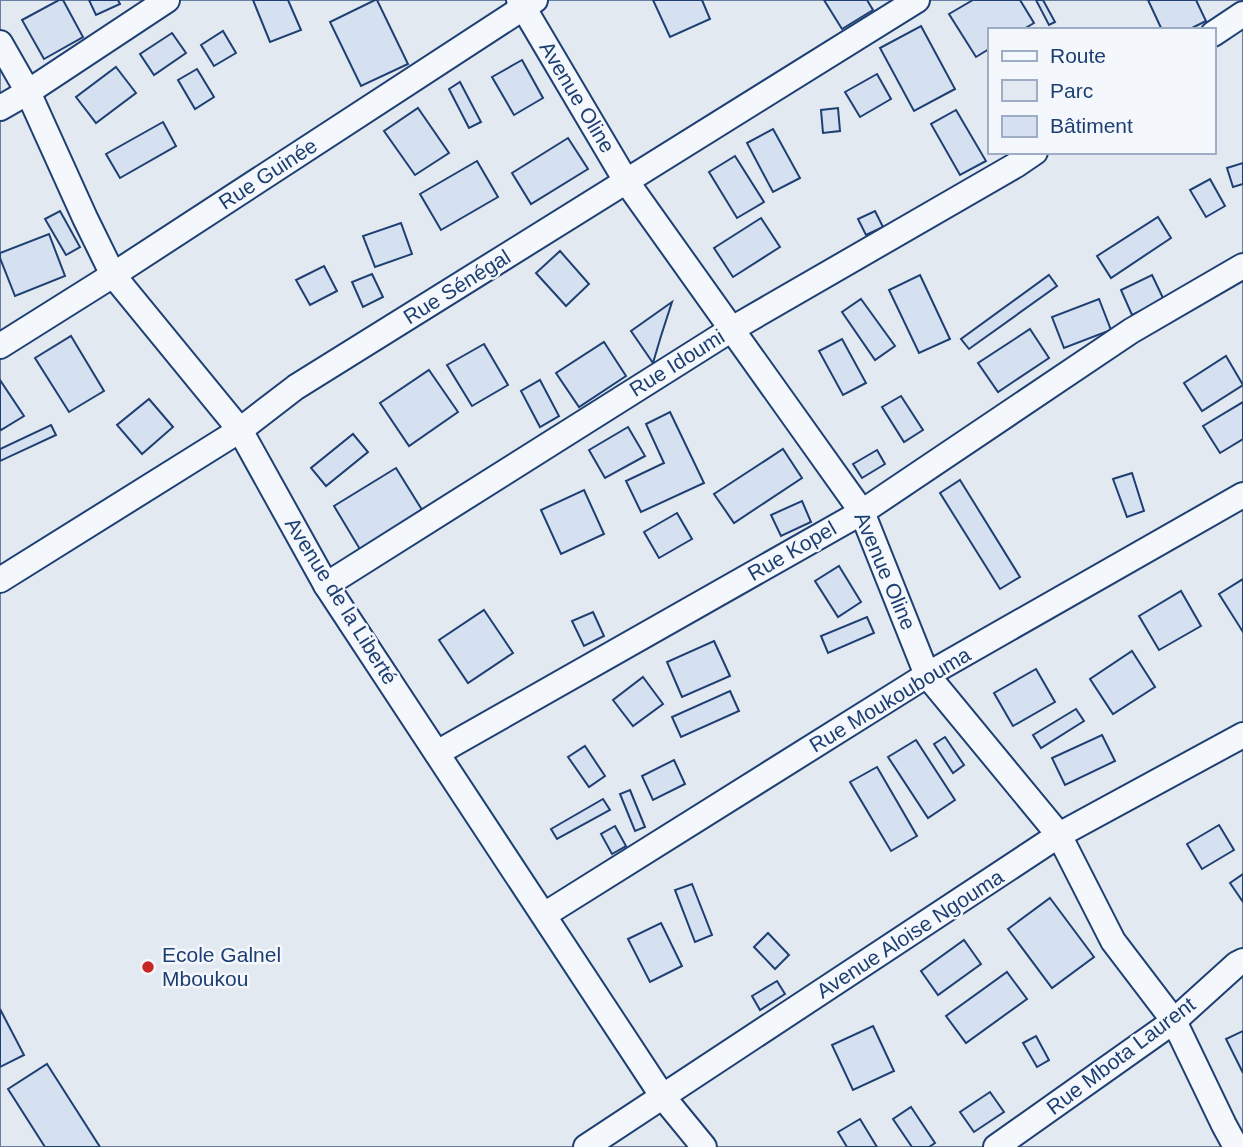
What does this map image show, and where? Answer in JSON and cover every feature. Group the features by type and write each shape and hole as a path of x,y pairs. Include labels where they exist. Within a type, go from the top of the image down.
{"street":[{"path":"0,108 167,0"},
{"name":"Rue Sénégal","path":"0,580 240,430 296,387 917,0"},
{"name":"Avenue Oline","path":"526,2 626,181 862,512 927,675 1059,835 1113,941 1174,1021 1236,1147"},
{"name":"Rue Guinée","path":"0,346 113,275 526,2"},
{"path":"1215,33 1243,14"},
{"name":"Avenue de la Liberté","path":"0,43 28,92 113,275 240,430 326,585 663,1097 704,1147"},
{"name":"Rue Idoumi","path":"326,585 732,329 1032,154"},
{"name":"Rue Kopel","path":"437,753 862,512 1131,331 1243,265"},
{"name":"Rue Moukoubouma","path":"544,915 927,675 1243,495"},
{"name":"Avenue Aloise Ngouma","path":"586,1147 1059,835 1243,735"},
{"name":"Rue Mbota Laurent","path":"996,1147 1174,1021 1243,961"}],"green space":[{"path":"0,0 1243,0 1243,1147 0,1147"}],"building":[{"path":"63,0 83,37 44,59 22,20"},
{"path":"89,0 118,0 120,4 96,15"},
{"path":"253,0 288,0 301,30 270,42"},
{"path":"375,0 408,64 361,86 330,22"},
{"path":"653,0 702,0 710,19 670,37"},
{"path":"824,0 867,0 873,10 842,29"},
{"path":"973,0 1020,0 1034,23 1025,28 988,28 988,50 976,57 949,14"},
{"path":"1036,0 1043,0 1055,22 1049,25"},
{"path":"1148,0 1196,0 1206,21 1192,28 1161,28"},
{"path":"921,26 955,89 914,111 880,48"},
{"path":"223,31 236,53 214,66 201,45"},
{"path":"172,33 186,53 154,75 140,54"},
{"path":"522,60 543,98 514,115 492,77"},
{"path":"116,67 136,93 96,123 76,97"},
{"path":"197,69 214,97 195,109 178,80"},
{"path":"877,74 891,99 860,117 845,92"},
{"path":"460,82 481,122 469,128 449,89"},
{"path":"418,108 449,153 415,175 384,131"},
{"path":"838,108 840,131 823,133 821,110"},
{"path":"956,110 986,161 960,175 931,124"},
{"path":"163,122 176,146 120,178 106,154"},
{"path":"773,129 800,178 773,192 747,143"},
{"path":"568,138 588,169 531,204 512,173"},
{"path":"735,156 764,202 737,218 709,172"},
{"path":"477,161 498,197 441,230 420,194"},
{"path":"1243,163 1243,184 1233,187 1227,168"},
{"path":"1210,179 1225,206 1206,217 1190,190"},
{"path":"60,211 80,247 66,255 45,219"},
{"path":"875,211 883,227 866,235 858,219"},
{"path":"1158,217 1171,238 1111,278 1097,256"},
{"path":"761,218 780,247 733,277 714,248"},
{"path":"401,223 412,254 375,267 363,236"},
{"path":"49,234 65,276 15,296 0,253"},
{"path":"560,251 589,284 566,306 536,273"},
{"path":"324,266 337,291 310,305 296,280"},
{"path":"372,274 383,297 363,307 352,282"},
{"path":"920,275 950,339 919,353 889,290"},
{"path":"1049,275 1057,286 969,349 961,339"},
{"path":"1152,275 1164,300 1132,315 1121,290"},
{"path":"861,299 895,346 875,360 842,312"},
{"path":"1099,299 1111,330 1064,348 1052,317"},
{"path":"672,302 661,336 653,363 631,331"},
{"path":"1030,329 1049,358 998,392 978,363"},
{"path":"71,336 104,391 69,412 35,358"},
{"path":"842,339 866,383 843,395 819,351"},
{"path":"604,342 626,376 579,407 556,373"},
{"path":"484,344 508,385 472,406 447,365"},
{"path":"1226,356 1243,385 1202,411 1184,383"},
{"path":"429,370 458,412 409,446 380,403"},
{"path":"0,380 24,416 1,430 0,428"},
{"path":"540,380 559,416 540,427 521,391"},
{"path":"901,396 923,430 904,442 882,407"},
{"path":"149,399 173,427 142,454 117,425"},
{"path":"1243,402 1243,439 1220,453 1203,426"},
{"path":"670,412 704,483 641,512 626,481 664,463 646,424"},
{"path":"51,425 56,435 0,461 0,449"},
{"path":"628,427 645,456 605,478 589,450"},
{"path":"353,434 368,452 326,486 311,468"},
{"path":"783,449 802,478 734,523 714,494"},
{"path":"877,450 885,464 862,478 853,464"},
{"path":"396,468 424,513 361,551 334,506"},
{"path":"1132,473 1144,511 1127,517 1113,479"},
{"path":"960,480 1020,577 1000,589 940,493"},
{"path":"584,490 604,534 561,554 541,510"},
{"path":"802,501 811,522 781,536 771,515"},
{"path":"677,513 692,539 659,558 644,532"},
{"path":"839,566 861,602 838,617 815,581"},
{"path":"1243,579 1243,632 1219,594"},
{"path":"1181,591 1201,626 1159,650 1139,616"},
{"path":"484,610 513,653 468,683 439,640"},
{"path":"593,612 604,636 584,646 572,621"},
{"path":"867,617 874,633 828,653 821,636"},
{"path":"714,641 730,676 682,697 667,662"},
{"path":"1132,651 1155,687 1113,714 1090,679"},
{"path":"1036,669 1055,702 1013,726 994,693"},
{"path":"643,677 663,704 633,726 613,700"},
{"path":"730,691 739,711 681,737 672,717"},
{"path":"1076,709 1084,721 1041,748 1033,735"},
{"path":"1102,735 1115,761 1065,785 1052,758"},
{"path":"945,737 964,765 953,773 934,744"},
{"path":"916,740 955,800 928,818 888,757"},
{"path":"585,746 605,776 589,787 568,757"},
{"path":"674,760 685,784 653,800 642,776"},
{"path":"877,767 917,836 891,851 850,782"},
{"path":"630,790 645,827 635,831 620,794"},
{"path":"603,799 610,810 557,839 551,829"},
{"path":"1219,825 1234,850 1202,869 1187,844"},
{"path":"615,826 626,846 612,854 601,834"},
{"path":"1243,874 1243,902 1230,883"},
{"path":"692,884 712,935 695,942 675,890"},
{"path":"1050,898 1094,957 1052,988 1008,929"},
{"path":"661,923 682,966 650,982 628,939"},
{"path":"768,933 789,955 775,969 754,947"},
{"path":"964,940 981,964 938,995 921,971"},
{"path":"1007,972 1027,999 966,1043 946,1016"},
{"path":"777,981 785,994 760,1010 752,996"},
{"path":"0,1009 24,1055 0,1067"},
{"path":"873,1026 894,1071 853,1090 832,1045"},
{"path":"1243,1031 1243,1073 1226,1039"},
{"path":"1036,1036 1049,1060 1037,1067 1023,1043"},
{"path":"47,1064 100,1147 45,1147 8,1089"},
{"path":"990,1092 1004,1112 974,1132 960,1112"},
{"path":"911,1107 935,1143 929,1147 912,1147 893,1119"},
{"path":"860,1119 877,1147 847,1147 838,1132"}],"place":[{"name":"Ecole Galnel Mboukou","path":"148,967"}]}
